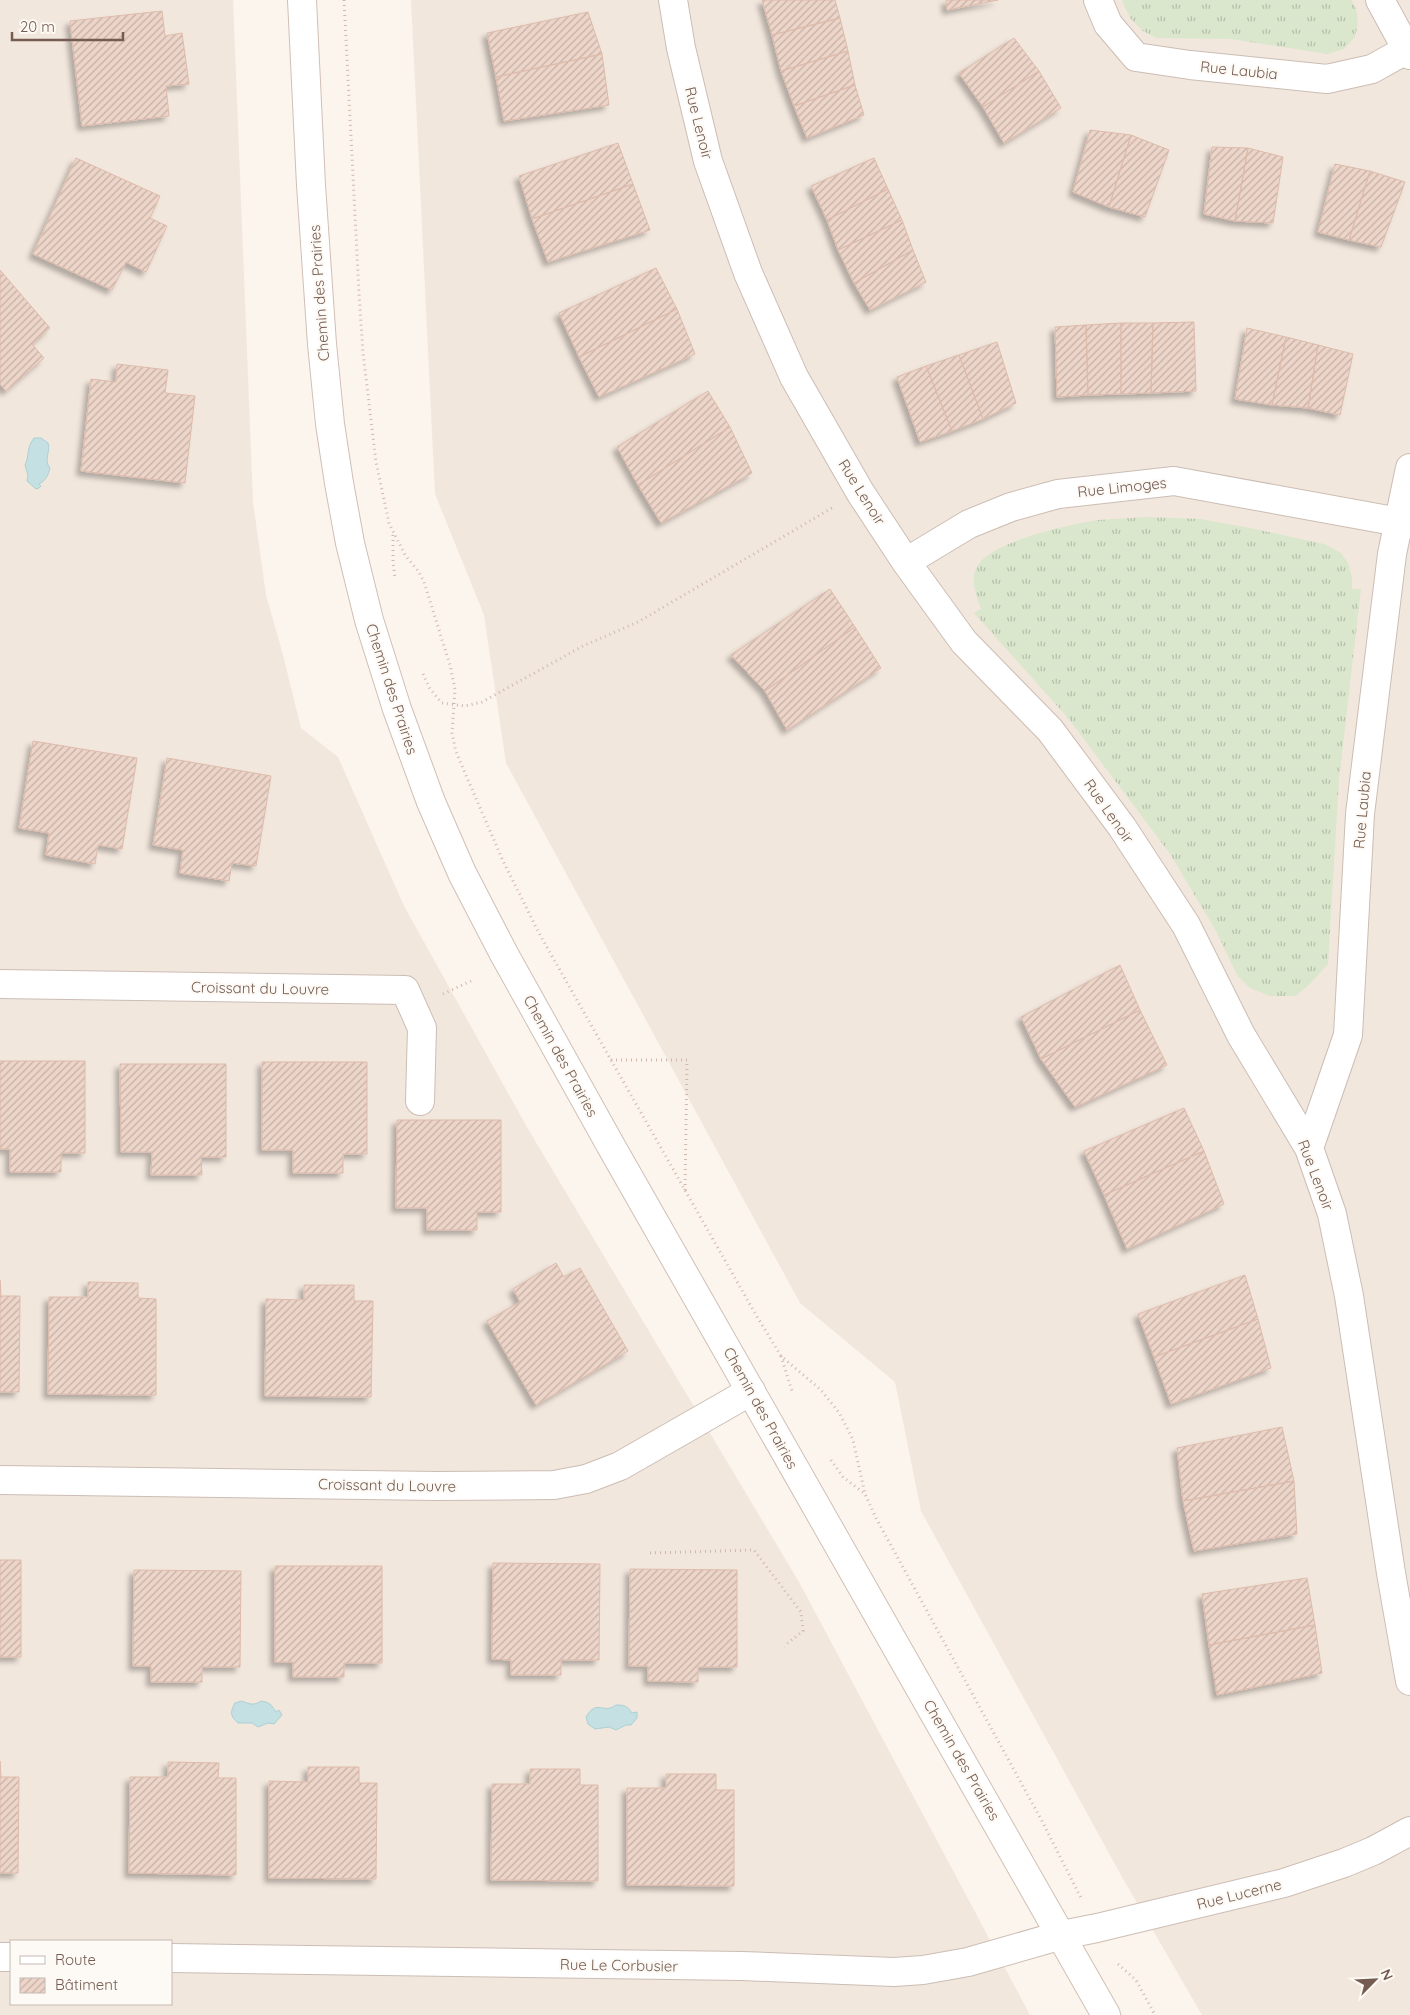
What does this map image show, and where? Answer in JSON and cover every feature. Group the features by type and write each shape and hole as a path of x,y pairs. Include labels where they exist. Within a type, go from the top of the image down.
{"street":[{"name":"Chemin des Prairies","path":"302,0 322,344 330,424 345,518 356,571 397,709 435,811 462,873 504,954 1106,2015"},
{"name":"Rue Lenoir","path":"673,0 681,48 708,161 752,282 794,377 860,492 906,562 964,642 1050,730 1122,827 1186,926 1241,1035 1309,1148 1332,1214 1349,1296 1391,1574 1410,1681"},
{"name":"Rue Laubia","path":"1098,0 1108,24 1136,57 1190,65 1327,79 1372,69 1408,52 1380,0"},
{"name":"Rue Laubia","path":"1309,1148 1348,1035 1360,814 1392,554 1404,523 1410,468"},
{"name":"Rue Limoges","path":"906,562 968,524 1011,507 1058,494 1174,481 1404,523"},
{"name":"Croissant du Louvre","path":"0,984 405,990 422,1028 420,1101"},
{"name":"Croissant du Louvre","path":"0,1480 437,1486 563,1484 599,1476 620,1466 751,1391"},
{"name":"Rue Lucerne","path":"1062,1935 1126,1922 1310,1876 1373,1851 1410,1831"},
{"name":"Rue Le Corbusier","path":"172,1958 787,1967 894,1972 948,1967 1062,1935"}],"path":[{"path":"344,0 363,353 376,462 385,510 393,532 405,555 419,572 430,597 450,665 455,689 452,733 456,752 503,861 540,935 781,1356 792,1391"},
{"path":"423,673 430,689 442,703 465,706 482,702 583,646 638,622 837,505"},
{"path":"393,532 393,562 396,584"},
{"path":"611,1060 687,1060 685,1190"},
{"path":"781,1356 821,1390 840,1414 854,1440 865,1494 876,1518 1081,1895"},
{"path":"831,1460 843,1477 865,1494"},
{"path":"650,1553 754,1550 801,1612 802,1631 784,1646"},
{"path":"1120,1967 1136,1980 1155,2015"}],"shaded area":[{"path":"0,0 233,0 253,502 266,595 301,728 338,757 404,906 528,1129 799,1582 1030,2015 0,2015"},
{"path":"411,0 1410,0 1410,2015 1202,2015 1122,1877 921,1511 895,1382 800,1303 506,763 484,615 435,494"}],"green space":[{"path":"1122,0 1351,0 1356,8 1358,23 1355,37 1344,49 1327,54 1231,39 1157,38 1143,31 1131,19"},
{"path":"1146,517 1201,519 1324,544 1341,553 1348,563 1352,577 1352,589 1361,589 1339,780 1328,964 1296,996 1269,996 1250,988 1237,975 1216,931 1170,854 1068,718 974,613 981,609 974,587 975,570 986,557 998,549 1030,536 1065,526 1098,520"}],"water":[{"path":"34,438 41,438 48,443 47,462 50,468 46,478 39,484 41,486 36,489 27,481 28,475 25,465 30,445"},
{"path":"242,1701 251,1704 261,1701 266,1702 276,1712 279,1710 282,1715 274,1724 268,1723 258,1727 252,1723 238,1723 232,1716 232,1711 235,1703"},
{"path":"616,1705 625,1706 632,1713 637,1712 637,1718 631,1725 626,1725 616,1730 609,1727 595,1729 588,1724 586,1717 590,1711 597,1707 611,1708"}],"building":[{"path":"762,0 835,0 840,18 772,35"},
{"path":"946,0 998,0 947,10"},
{"path":"162,11 165,36 182,33 189,84 166,86 169,116 82,126 70,21"},
{"path":"588,12 602,54 496,77 487,33"},
{"path":"840,18 848,51 781,71 772,35"},
{"path":"1014,38 1039,71 983,107 959,73"},
{"path":"848,51 855,85 794,106 781,71"},
{"path":"602,54 609,105 504,121 496,77"},
{"path":"1039,71 1061,108 1004,143 983,107"},
{"path":"855,85 864,115 807,138 794,106"},
{"path":"1090,130 1131,135 1109,207 1073,192"},
{"path":"1131,135 1169,150 1145,217 1109,207"},
{"path":"618,143 633,184 532,219 519,176"},
{"path":"1212,147 1248,148 1235,221 1204,214"},
{"path":"1248,148 1283,157 1273,223 1235,221"},
{"path":"76,158 160,196 150,218 167,226 146,272 126,262 112,290 33,254"},
{"path":"874,158 888,189 827,220 811,186"},
{"path":"1335,164 1370,171 1349,240 1318,232"},
{"path":"1370,171 1405,182 1381,247 1349,240"},
{"path":"633,184 650,230 548,262 532,219"},
{"path":"888,189 902,220 838,250 827,220"},
{"path":"902,220 913,250 854,283 838,250"},
{"path":"913,250 926,282 870,310 854,283"},
{"path":"656,268 677,309 579,357 559,313"},
{"path":"0,270 50,328 32,344 44,358 6,391 0,384"},
{"path":"677,309 695,354 599,397 579,357"},
{"path":"1194,322 1196,391 1151,393 1153,323"},
{"path":"1121,323 1121,394 1088,395 1086,325"},
{"path":"1121,323 1153,323 1151,393 1121,394"},
{"path":"1086,325 1088,395 1057,397 1055,327"},
{"path":"1247,328 1286,337 1272,405 1235,399"},
{"path":"1286,337 1318,345 1308,408 1272,405"},
{"path":"997,342 1016,403 983,419 959,355"},
{"path":"1318,345 1353,354 1340,415 1308,408"},
{"path":"959,355 983,419 952,431 926,366"},
{"path":"117,364 168,370 165,393 195,396 185,483 81,471 91,379 116,382"},
{"path":"926,366 952,431 920,442 897,377"},
{"path":"708,391 730,427 638,485 617,447"},
{"path":"730,427 752,473 661,523 638,485"},
{"path":"830,589 855,627 765,691 731,655"},
{"path":"855,627 881,668 787,730 765,691"},
{"path":"33,741 137,758 122,849 98,845 95,864 46,855 49,833 19,828"},
{"path":"167,758 271,776 256,866 232,863 229,881 180,873 183,850 153,845"},
{"path":"1120,965 1140,1010 1041,1059 1021,1017"},
{"path":"1140,1010 1167,1065 1075,1107 1041,1059"},
{"path":"0,1061 85,1061 85,1153 61,1153 61,1172 10,1172 10,1149 0,1149"},
{"path":"262,1062 367,1062 367,1154 343,1154 343,1173 293,1173 293,1150 262,1150"},
{"path":"120,1064 226,1064 226,1157 201,1157 202,1175 151,1175 152,1152 121,1152"},
{"path":"1184,1108 1204,1151 1104,1195 1084,1151"},
{"path":"397,1120 501,1120 501,1212 477,1212 477,1230 427,1230 427,1208 396,1208"},
{"path":"1204,1151 1224,1204 1127,1249 1104,1195"},
{"path":"556,1263 564,1277 580,1268 628,1351 536,1405 487,1321 520,1302 513,1289"},
{"path":"1245,1275 1258,1319 1154,1357 1138,1314"},
{"path":"0,1280 1,1296 20,1296 19,1392 0,1392"},
{"path":"88,1282 138,1283 138,1298 156,1299 156,1395 48,1394 49,1297 88,1297"},
{"path":"304,1285 354,1285 354,1301 373,1301 371,1397 265,1396 266,1299 304,1300"},
{"path":"1258,1319 1271,1368 1171,1404 1154,1357"},
{"path":"1282,1427 1294,1481 1183,1501 1177,1448"},
{"path":"1294,1481 1297,1534 1194,1551 1183,1501"},
{"path":"0,1560 21,1560 21,1657 0,1657"},
{"path":"493,1563 600,1564 599,1660 561,1660 561,1675 511,1675 511,1660 492,1659"},
{"path":"275,1566 382,1566 382,1663 344,1663 344,1677 293,1677 293,1662 275,1662"},
{"path":"630,1569 737,1570 737,1667 698,1667 698,1682 648,1681 648,1666 629,1666"},
{"path":"134,1570 241,1571 240,1667 202,1667 202,1682 151,1682 151,1666 133,1666"},
{"path":"1307,1578 1315,1625 1209,1645 1202,1594"},
{"path":"1315,1625 1322,1673 1217,1695 1209,1645"},
{"path":"0,1761 1,1777 19,1777 18,1873 0,1873"},
{"path":"168,1762 219,1763 218,1778 236,1778 236,1875 129,1873 130,1777 168,1777"},
{"path":"308,1767 359,1767 359,1783 377,1783 376,1879 269,1878 269,1781 308,1782"},
{"path":"530,1769 580,1769 580,1785 598,1785 598,1881 491,1880 492,1784 530,1784"},
{"path":"666,1774 716,1774 716,1790 734,1790 734,1886 627,1885 627,1788 666,1788"}]}
